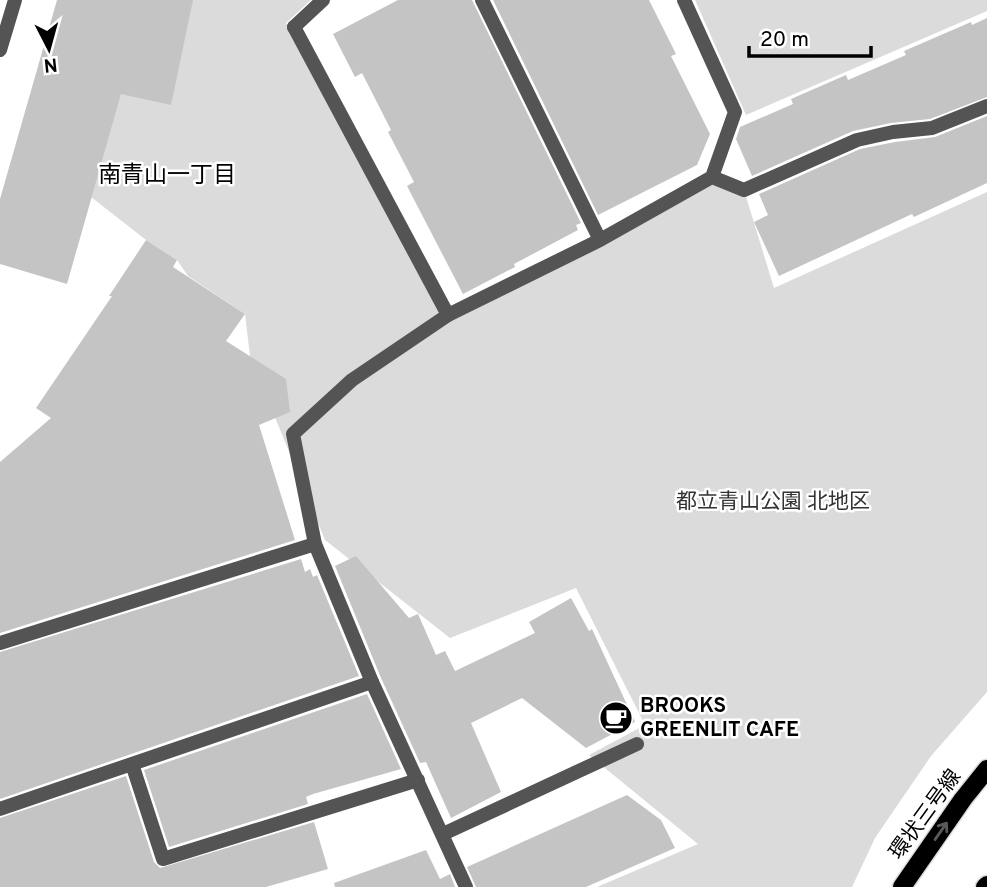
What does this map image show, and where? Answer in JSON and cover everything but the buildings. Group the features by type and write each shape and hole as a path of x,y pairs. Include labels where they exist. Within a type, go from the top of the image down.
{"main road":[{"name":"環状三号線","path":"902,887 987,769"}],"street":[{"path":"0,50 15,0"},
{"path":"323,0 294,26 448,315"},
{"path":"482,0 600,240"},
{"path":"466,887 372,682 315,544 293,434 352,380 448,315 600,240 712,177 735,112 684,0"},
{"path":"712,177 744,190 857,139 932,128 987,106"},
{"path":"0,643 315,544"},
{"path":"0,809 372,682"},
{"path":"443,834 637,744"},
{"path":"132,764 163,859 418,780"}],"green space":[{"name":"都立青山公園 北地区","path":"148,0 311,0 286,23 385,195 448,315 712,177 744,190 774,288 987,192 987,692 931,756 875,838 852,887 597,887 698,844 589,755 645,725 576,588 450,638 325,540 250,356 245,314 188,276 177,260 146,240 91,197"},
{"path":"695,0 987,0 987,11 746,115"}],"place":[{"name":"BROOKS GREENLIT CAFE","path":"616,718"}],"district":[{"name":"南青山一丁目","path":"167,176"}]}
